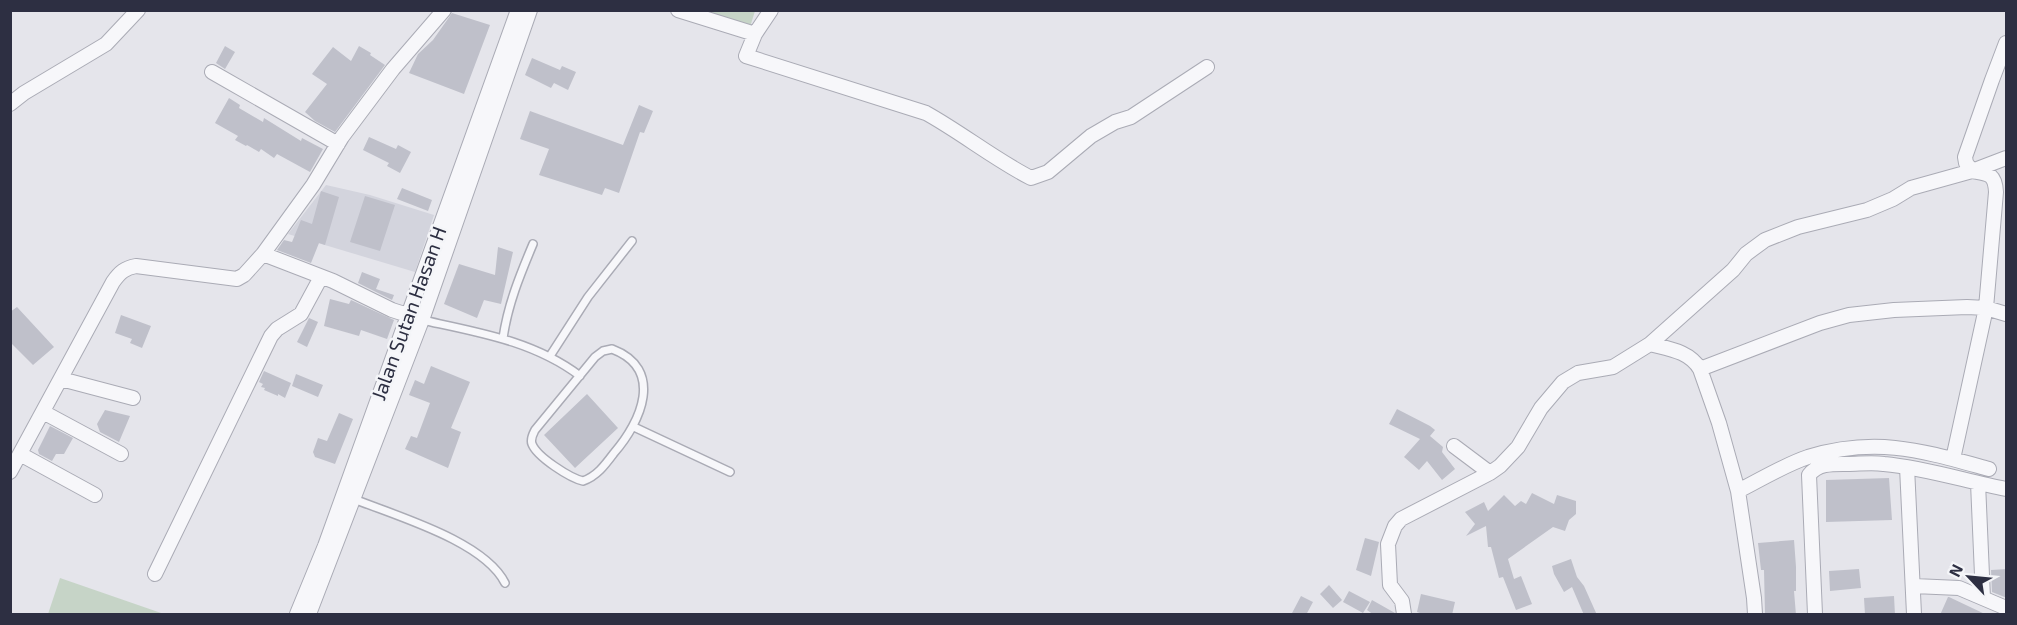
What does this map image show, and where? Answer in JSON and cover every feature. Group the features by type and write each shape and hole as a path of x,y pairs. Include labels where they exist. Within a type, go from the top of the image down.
{"street":[{"path":"10,104 24,93 106,44 138,10"},
{"path":"10,472 119,274 126,268 136,266 237,279 244,275 263,254 313,185 338,144 393,69 444,10"},
{"name":"Jalan Sutan Hasan H","path":"297,615 325,546 406,315 518,10"},
{"path":"309,615 422,320 530,10"},
{"path":"678,10 752,41"},
{"path":"771,10 752,41 746,56 926,113 1031,178 1048,172 1091,136 1115,122 1131,117 1207,67"},
{"path":"1953,459 1986,308 1995,181 1991,176 1972,171 1965,157 2007,43"},
{"path":"212,72 338,144"},
{"path":"1404,615 1402,601 1390,585 1388,544 1395,526 1401,519 1500,466 1518,447 1541,408 1563,382 1578,373 1613,367 1650,344 1732,270 1746,254 1765,240 1798,227 1867,210 1911,189 2007,158"},
{"path":"263,254 422,320"},
{"path":"155,574 270,336 285,323 301,314 321,277"},
{"path":"1700,369 1820,323 1849,315 1894,310 1966,307 1986,308 2007,314"},
{"path":"1650,344 1685,354 1695,361 1700,369 1719,423 1738,491 1755,615"},
{"path":"61,379 133,398"},
{"path":"43,412 121,454"},
{"path":"1454,446 1490,473"},
{"path":"1738,491 1807,458 1855,446 1911,449 1989,469"},
{"path":"20,454 95,495"},
{"path":"1815,615 1809,475 1813,469 1827,465 1882,463 1948,474 2007,489"},
{"path":"1906,467 1914,615"},
{"path":"1978,483 1983,598"},
{"path":"1914,586 1959,588 2007,608"}],"lane":[{"path":"550,356 588,297 632,241"},
{"path":"503,338 515,284 533,244"},
{"path":"422,320 503,338 550,356 579,376"},
{"path":"612,349 632,361 644,382 644,397 634,427 598,473 583,481 566,475 531,443 535,430 579,376 595,357 603,351 612,349"},
{"path":"634,427 730,472"},
{"path":"354,499 459,542 479,554 500,572 506,583"}],"shaded area":[{"path":"326,185 370,195 434,215 415,272 288,234"}],"green space":[{"path":"697,11 755,11 750,27"},
{"path":"60,578 164,614 48,614"}],"building":[{"path":"452,13 490,25 464,94 409,73 418,54 433,40"},
{"path":"225,46 235,52 225,69 216,63"},
{"path":"359,46 385,65 335,132 315,121 305,112 327,84 312,74 333,47 351,61"},
{"path":"532,58 560,70 562,66 576,72 568,90 554,83 551,88 525,75"},
{"path":"229,98 240,105 239,108 263,122 264,118 301,141 302,138 323,149 310,172 277,154 274,158 261,149 259,152 246,146 235,140 238,136 215,123"},
{"path":"639,105 653,111 644,133 640,132 619,193 605,188 602,195 539,175 549,149 520,139 530,111 623,145"},
{"path":"369,137 396,149 398,145 411,152 400,173 387,166 389,163 363,150"},
{"path":"402,188 432,200 428,211 397,199"},
{"path":"321,191 339,197 325,245 319,243 311,263 277,250 284,240 292,242 301,220 312,224"},
{"path":"365,196 395,205 380,251 350,242"},
{"path":"498,247 513,252 501,304 484,300 477,318 444,304 459,264 495,275"},
{"path":"362,272 380,279 376,289 394,295 392,300 358,283"},
{"path":"330,299 349,304 351,300 394,320 387,339 361,330 359,336 324,326"},
{"path":"17,307 54,347 33,365 10,342 10,312"},
{"path":"121,315 151,326 142,348 130,343 132,339 115,333"},
{"path":"309,318 318,322 307,347 297,342"},
{"path":"431,366 470,382 451,428 461,432 448,468 405,449 411,436 417,438 430,403 409,395 415,380 424,384"},
{"path":"264,371 291,383 285,398 261,387 263,384 259,382"},
{"path":"296,374 323,385 318,397 292,386"},
{"path":"587,394 618,428 575,468 544,435"},
{"path":"1397,409 1435,430 1430,436 1443,447 1442,452 1455,469 1442,480 1427,461 1419,470 1404,457 1420,439 1389,424"},
{"path":"105,410 130,416 119,442 100,432 97,424"},
{"path":"339,413 353,419 335,464 315,457 313,452 318,438 327,441"},
{"path":"50,426 73,438 64,454 56,454 52,461 39,454 38,450"},
{"path":"1889,478 1892,520 1826,522 1826,480"},
{"path":"1532,493 1554,504 1557,495 1576,501 1576,514 1569,520 1565,531 1553,527 1508,559 1514,579 1521,576 1532,604 1516,610 1503,577 1499,578 1491,547 1488,547 1486,526 1466,536 1475,524 1465,512 1484,502 1488,511 1504,495 1515,506 1521,501 1526,504"},
{"path":"1365,538 1379,542 1371,576 1356,570"},
{"path":"1794,540 1796,615 1765,615 1764,570 1761,570 1758,543"},
{"path":"1571,559 1577,577 1584,586 1597,615 1584,615 1572,587 1564,592 1554,574 1552,566"},
{"path":"1859,569 1861,588 1830,591 1829,571"},
{"path":"2007,569 2007,598 1992,592 1991,570"},
{"path":"1329,585 1342,600 1333,608 1320,594"},
{"path":"1349,591 1370,602 1363,613 1343,602"},
{"path":"1421,594 1455,602 1452,615 1426,615 1417,612"},
{"path":"1301,596 1313,602 1306,615 1291,615"},
{"path":"1894,596 1895,615 1865,615 1864,598"},
{"path":"1949,597 1987,615 1940,615"},
{"path":"1372,600 1395,615 1374,615 1367,610"}]}
